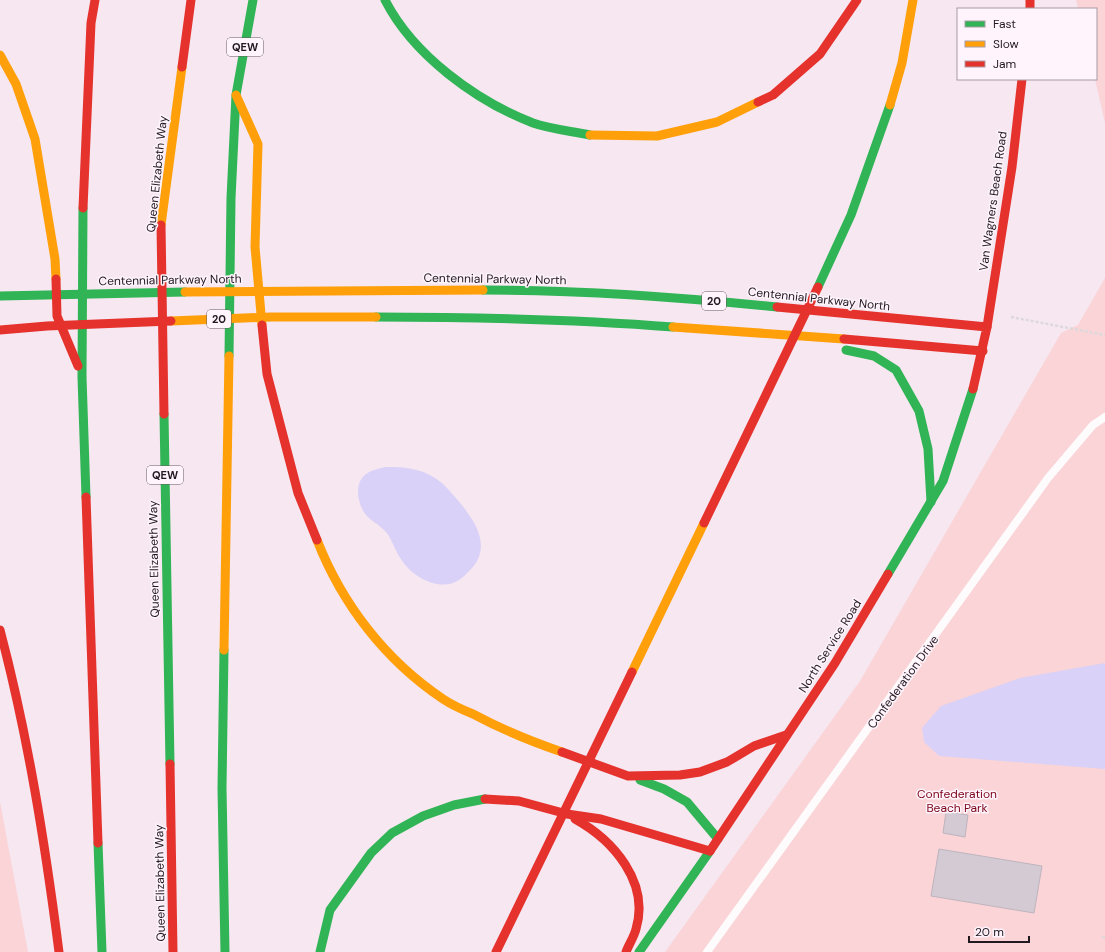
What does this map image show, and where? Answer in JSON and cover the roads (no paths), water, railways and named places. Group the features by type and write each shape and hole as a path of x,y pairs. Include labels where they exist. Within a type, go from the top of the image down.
{"main road":[{"path":"95,0 91,23 82,241 82,377 102,952"},
{"name":"Queen Elizabeth Way","path":"173,952 161,219 191,0"},
{"name":"QEW","path":"225,952 222,788 230,198 236,95 253,0"},
{"path":"385,0 415,42 441,70 475,96 523,120 583,136 616,138 662,137 710,125 758,105 790,82 819,56 847,20 857,0"},
{"path":"496,952 618,702 761,402 839,244 872,162 898,77 910,27 913,0"},
{"path":"0,55 16,84 35,139 55,259 57,316 82,377"},
{"name":"Van Wagners Beach Road","path":"987,327 1012,167 1022,80"},
{"path":"236,95 258,144 256,247 267,374 298,493 323,556 351,608 385,650 410,675 444,700 511,734 664,789 687,802 718,839"},
{"name":"Centennial Parkway North","path":"0,296 440,289 495,290 618,294 720,301 829,313 987,327"},
{"name":"20","path":"0,330 47,326 271,317 480,317 582,320 983,351"},
{"name":"North Service Road","path":"639,952 710,851 835,663 943,481 971,400 983,351 987,327"},
{"path":"820,338 838,348 874,356 896,370 919,410 928,456 931,502"},
{"path":"0,630 11,668 44,832 59,952"},
{"path":"628,776 680,775 700,772 726,762 754,746 786,735"},
{"path":"320,952 330,910 350,880 371,853 392,833 423,816 454,805 490,798 519,800 567,814 601,819 710,851"},
{"path":"567,814 598,833 620,856 632,876 638,897 636,928 626,952"}],"lane":[{"name":"Confederation Drive","path":"707,952 809,814 1048,478 1093,425 1105,417"}],"park label":[{"name":"Confederation Beach Park","path":"957,801"}]}
